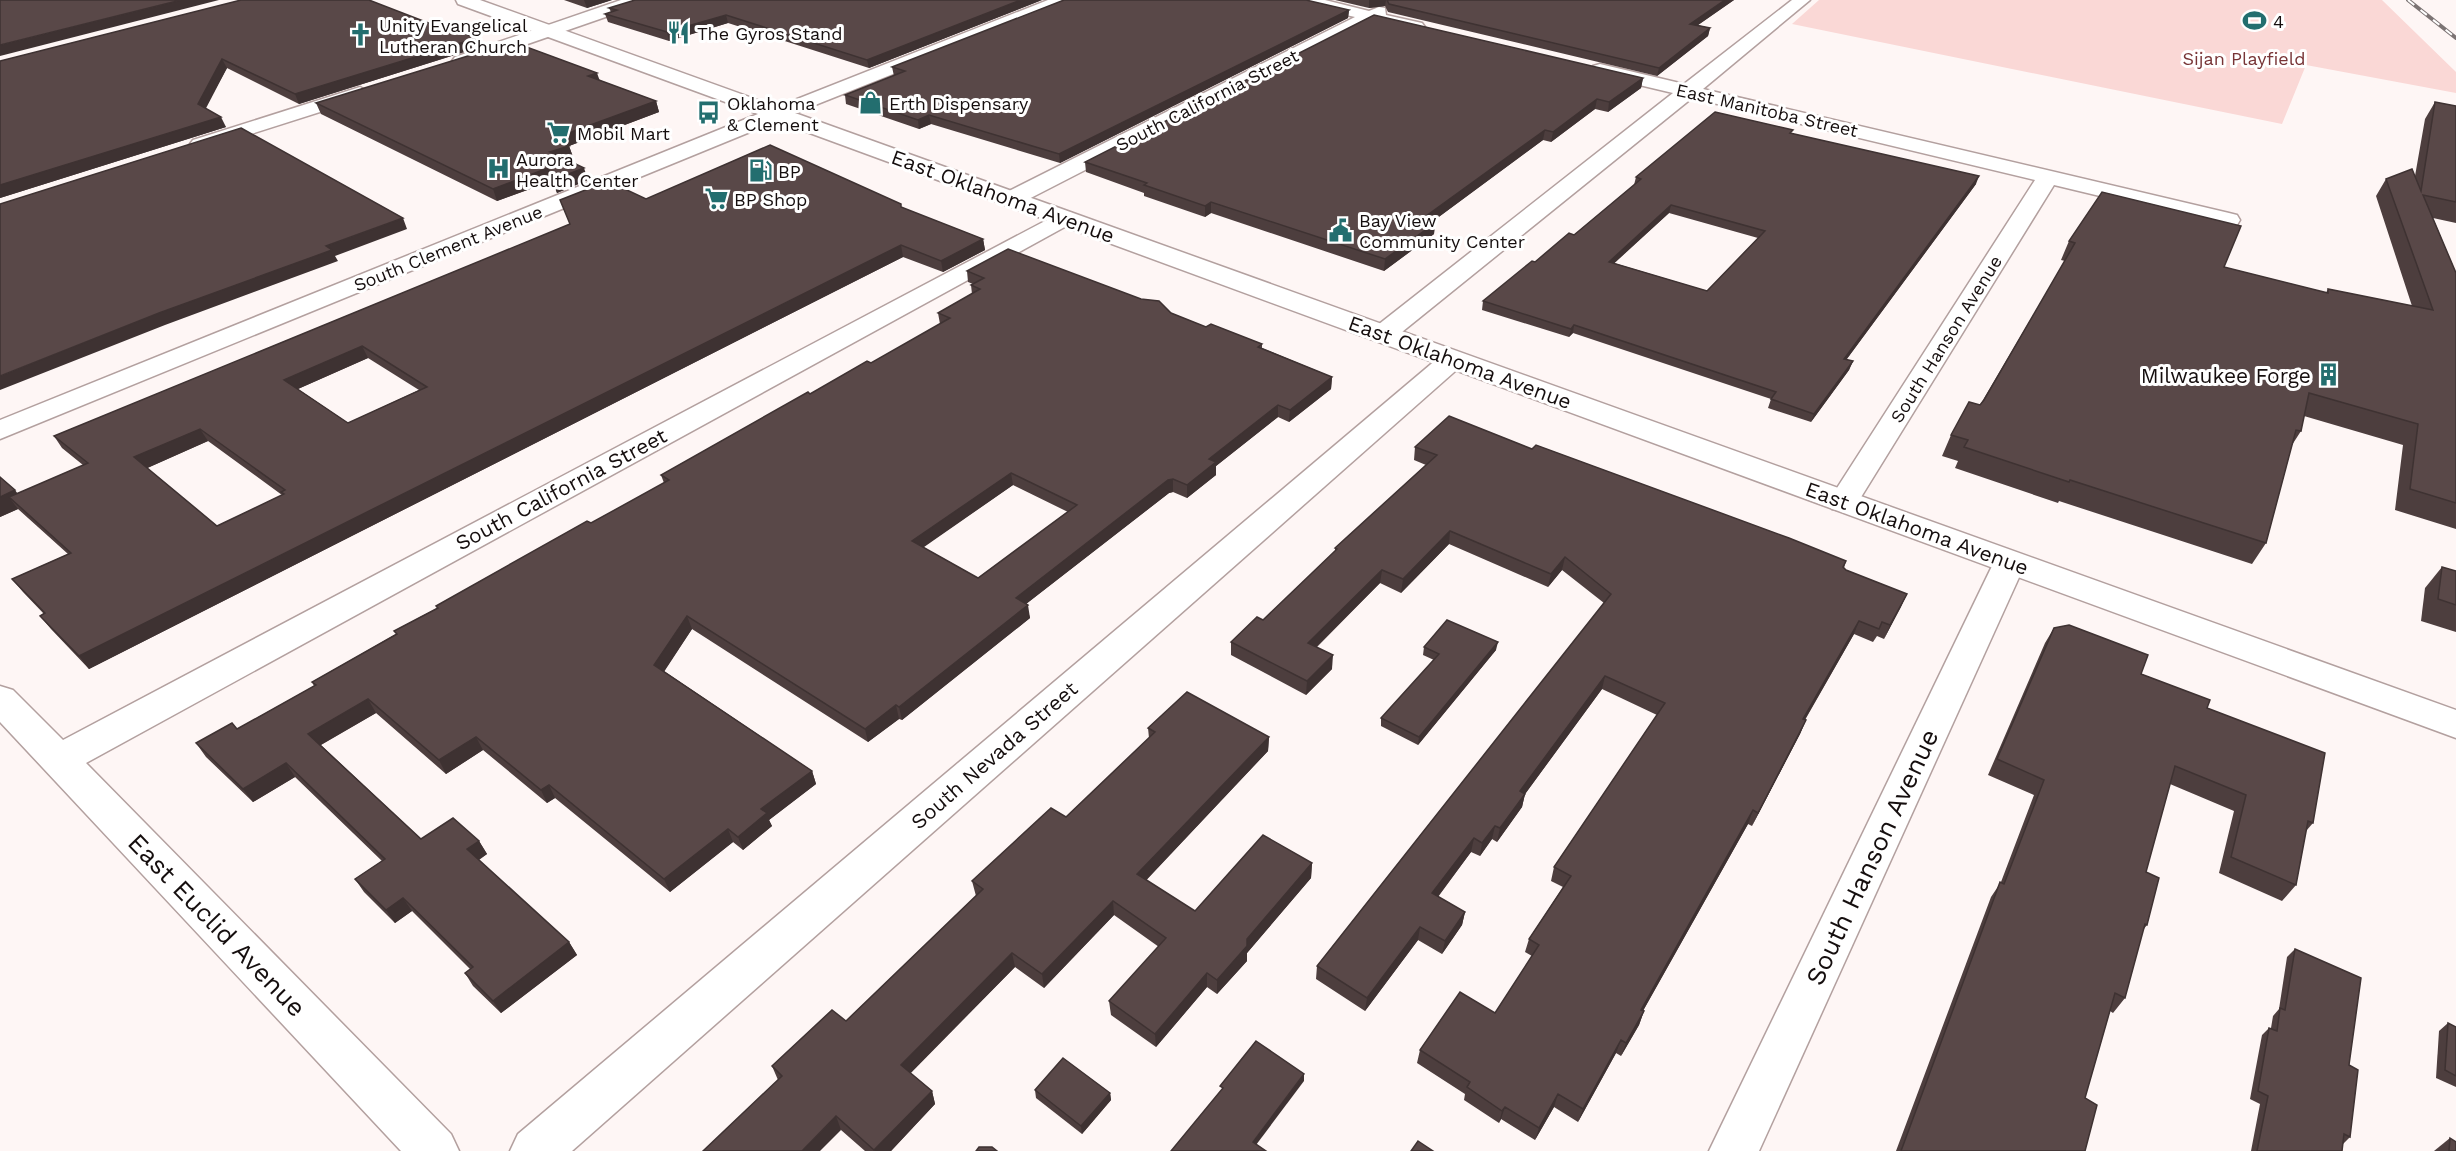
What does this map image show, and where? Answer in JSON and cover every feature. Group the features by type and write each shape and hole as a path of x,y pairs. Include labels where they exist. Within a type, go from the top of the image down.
{"street":[{"name":"East Oklahoma Avenue","path":"464,0 2456,724"},
{"path":"445,66 520,43 637,0"},
{"name":"South Clement Avenue","path":"0,430 1063,0"},
{"path":"1304,0 1434,31"},
{"path":"1383,334 1802,0"},
{"name":"South California Street","path":"1011,199 1392,5"},
{"name":"East Manitoba Street","path":"1581,66 2229,220"},
{"path":"183,149 377,88"},
{"name":"South Hanson Avenue","path":"1843,502 2048,177"},
{"name":"South California Street","path":"59,760 1064,218"},
{"name":"South Nevada Street","path":"535,1151 1452,360"},
{"name":"South Hanson Avenue","path":"1734,1151 2010,562"},
{"name":"East Euclid Avenue","path":"0,699 434,1151"}],"green space":[{"name":"Sijan Playfield","path":"1819,0 2382,0 2456,72 2456,93 2306,65 2282,124 1792,24"}],"building":[{"path":"0,0 181,0 0,45"},
{"path":"241,0 369,0 431,24 435,23 477,38 295,94 222,59 198,104 221,117 0,185 0,61"},
{"path":"635,0 1021,0 867,60 726,15 667,32 605,14 617,10 609,8"},
{"path":"1064,0 1306,0 1349,10 1059,154 929,115 918,120 845,95 905,71 892,67"},
{"path":"1387,0 1725,0 1690,24 1710,28 1659,68 1389,4"},
{"path":"1374,15 1643,78 1609,102 1597,99 1553,132 1545,130 1422,219 1435,223 1385,259 1211,202 1205,206 1085,162"},
{"path":"500,46 511,50 524,46 597,73 588,76 656,101 552,139 569,146 550,152 584,168 553,180 548,168 493,189 316,103"},
{"path":"2435,102 2456,106 2456,202 2423,195 2456,273 2456,503 2410,489 2418,424 2309,393 2301,431 2296,430 2266,543 1964,447 1968,440 1951,435 1969,402 1980,405 1984,400 2075,243 2069,241 2102,192 2241,226 2224,267 2328,293 2328,289 2433,310 2386,179 2412,169 2421,191"},
{"path":"1715,112 1793,130 1790,133 1979,176 1844,359 1853,361 1814,414 1771,399 1776,392 1574,325 1571,329 1483,301 1569,233 1574,235 1641,179 1636,177","holes":["1671,205 1765,231 1707,291 1609,262"]},
{"path":"241,128 403,218 326,246 332,250 159,313 0,376 0,204"},
{"path":"770,145 901,204 901,207 983,239 941,261 901,245 79,656 40,616 45,613 12,579 71,553 9,497 88,463 54,436 570,224 560,200 608,181 646,199","holes":["362,346 427,387 348,423 284,380","200,429 285,490 281,492 284,494 217,526 134,457"]},
{"path":"1008,249 1141,299 1159,301 1171,313 1206,327 1211,324 1262,344 1258,347 1332,377 1290,410 1278,405 1209,459 1216,462 1187,485 1173,479 1168,480 1016,598 1028,605 899,707 896,705 865,729 687,616 654,665 812,771 761,809 767,813 738,837 728,829 664,879 549,785 541,790 476,737 439,760 368,699 308,734 421,839 453,818 479,841 467,849 569,942 493,1001 465,973 473,967 403,898 386,910 355,879 385,859 286,763 243,789 196,743 232,723 237,729 316,685 312,682 397,634 394,631 438,608 436,606 587,521 591,523 669,480 661,475 808,392 810,394 867,361 871,363 950,318 938,313 980,289 971,285 984,278 967,271","holes":["1011,473 1077,505 978,578 912,541"]},
{"path":"1449,416 1532,449 1536,445 1789,538 1846,561 1843,567 1846,570 1907,594 1890,625 1882,622 1879,629 1859,621 1803,719 1806,720 1758,813 1753,810 1641,1010 1644,1011 1626,1043 1621,1040 1583,1109 1558,1094 1539,1128 1505,1107 1502,1111 1467,1087 1470,1082 1420,1050 1460,992 1495,1013 1539,945 1529,939 1571,876 1554,867 1665,703 1605,676 1520,791 1525,794 1500,828 1495,826 1482,843 1474,838 1432,893 1465,912 1445,941 1420,927 1367,998 1317,966 1611,594 1565,557 1551,574 1450,531 1403,579 1382,570 1308,643 1333,655 1307,681 1231,642 1257,617 1263,620 1337,549 1335,548 1437,455 1415,447"},
{"path":"0,477 15,490 0,497"},
{"path":"2442,567 2456,571 2456,605 2438,599"},
{"path":"1447,620 1498,642 1419,737 1381,718 1439,654 1424,647"},
{"path":"2069,625 2148,655 2141,674 2210,700 2207,708 2325,753 2313,823 2308,821 2296,885 2231,857 2246,795 2175,766 2146,872 2159,878 2147,925 2145,924 2125,998 2115,993 2085,1098 2097,1105 2085,1151 1901,1151 2000,882 2004,884 2044,780 1997,759 2054,628"},
{"path":"1187,692 1269,737 1137,874 1195,911 1263,835 1312,863 1247,939 1247,946 1217,980 1207,973 1155,1034 1109,1001 1166,938 1113,901 1042,974 1012,953 901,1065 932,1091 874,1150 836,1116 802,1151 703,1151 782,1076 772,1066 832,1010 846,1021 983,889 972,881 1051,808 1066,817 1155,732 1148,728"},
{"path":"2295,949 2361,978 2349,1065 2358,1070 2350,1137 2344,1134 2342,1151 2257,1151 2268,1096 2258,1091 2269,1028 2277,1031 2280,1008 2285,1010"},
{"path":"2448,1023 2456,1027 2456,1076 2445,1070"},
{"path":"1256,1041 1304,1074 1253,1142 1266,1151 1171,1151 1223,1088 1220,1086"},
{"path":"1063,1058 1110,1093 1081,1126 1035,1090"},
{"path":"2450,1138 2456,1142 2456,1151 2449,1151"},
{"path":"1418,1141 1433,1151 1411,1151"},
{"path":"979,1147 992,1147 997,1151 976,1151"}],"railway":[{"path":"2408,0 2456,38"}],"place":[{"name":"4","path":"2255,21"},
{"name":"The Gyros Stand","path":"679,33"},
{"name":"Unity Evangelical Lutheran Church","path":"361,35"},
{"name":"Erth Dispensary","path":"871,103"},
{"name":"Oklahoma & Clement","path":"709,113"},
{"name":"Mobil Mart","path":"559,133"},
{"name":"Aurora Health Center","path":"498,169"},
{"name":"BP","path":"760,171"},
{"name":"BP Shop","path":"716,199"},
{"name":"Bay View Community Center","path":"1341,230"},
{"name":"Milwaukee Forge","path":"2329,375"}]}
